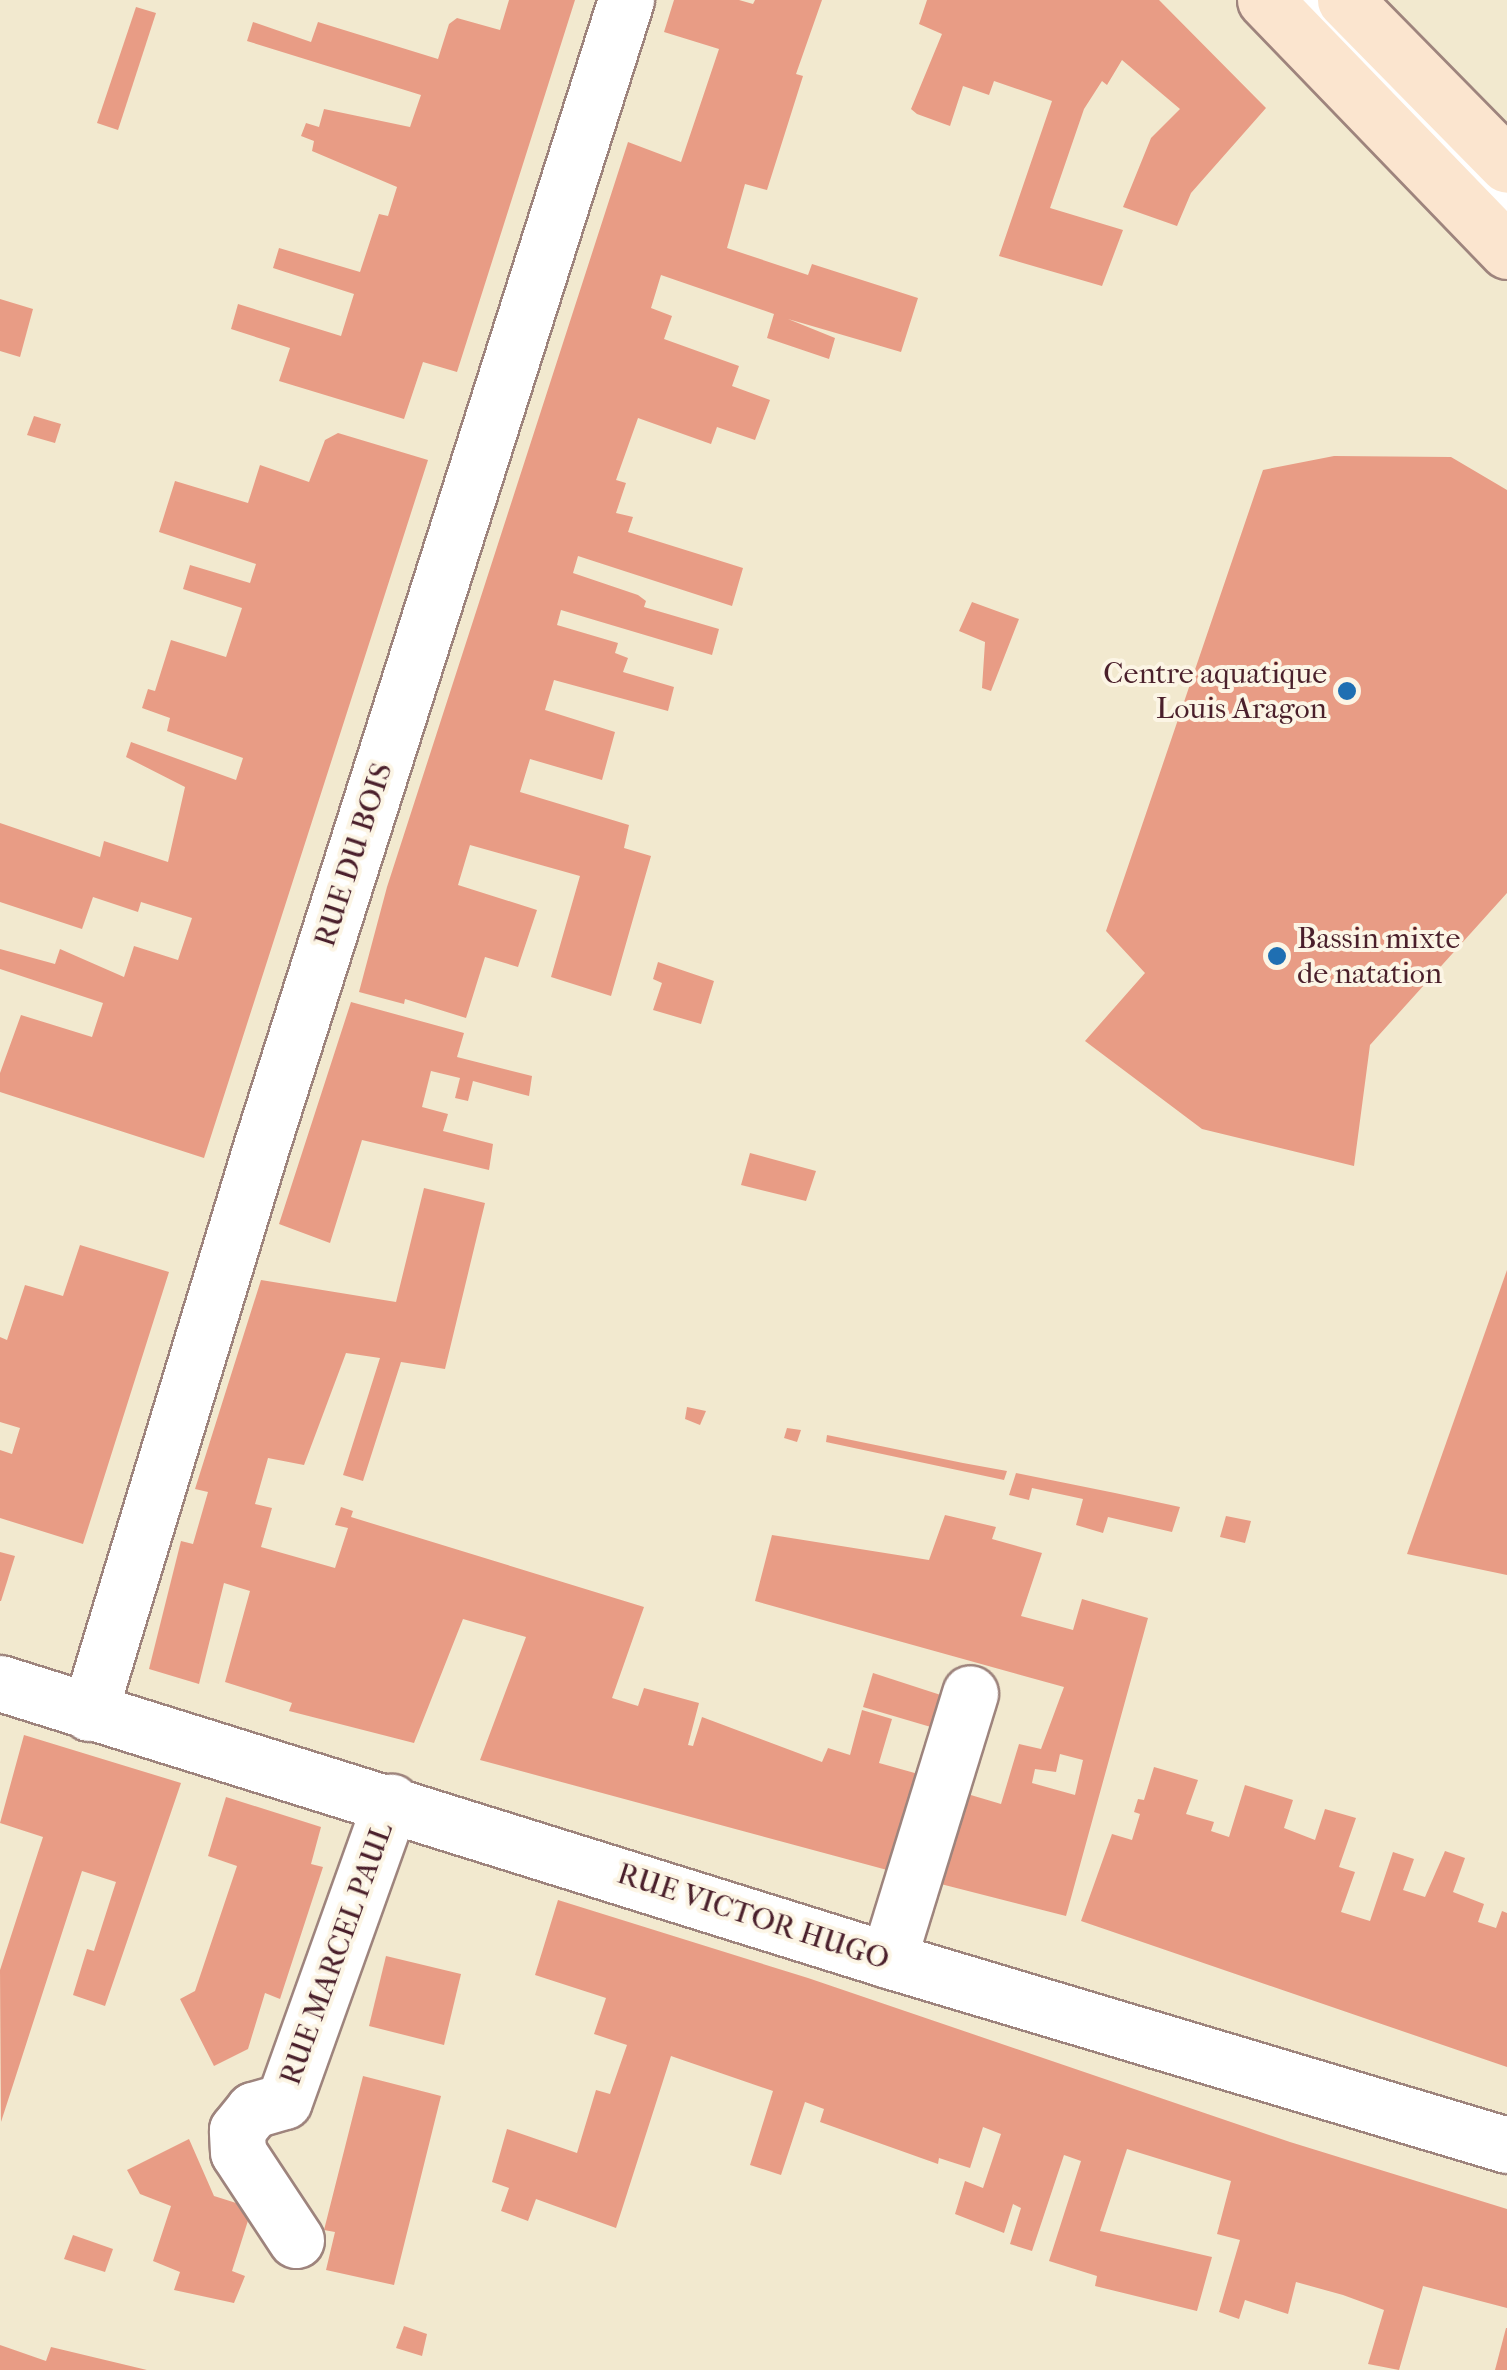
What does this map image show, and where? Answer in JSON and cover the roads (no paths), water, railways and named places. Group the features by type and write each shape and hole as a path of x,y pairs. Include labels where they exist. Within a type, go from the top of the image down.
{"main road":[{"path":"1265,0 1507,251"},
{"path":"1346,0 1507,164"}],"street":[{"name":"RUE DU BOIS","path":"89,1713 261,1147 626,0"},
{"name":"RUE VICTOR HUGO","path":"0,1683 888,1960 1507,2145"},
{"path":"888,1960 970,1693"},
{"name":"RUE MARCEL PAUL","path":"296,2240 238,2152 237,2130 253,2110 284,2101 391,1802"}],"lane":[{"path":"1304,0 1507,208"}],"place":[{"name":"Centre aquatique Louis Aragon","path":"1347,691"},
{"name":"Bassin mixte de natation","path":"1277,956"}]}
